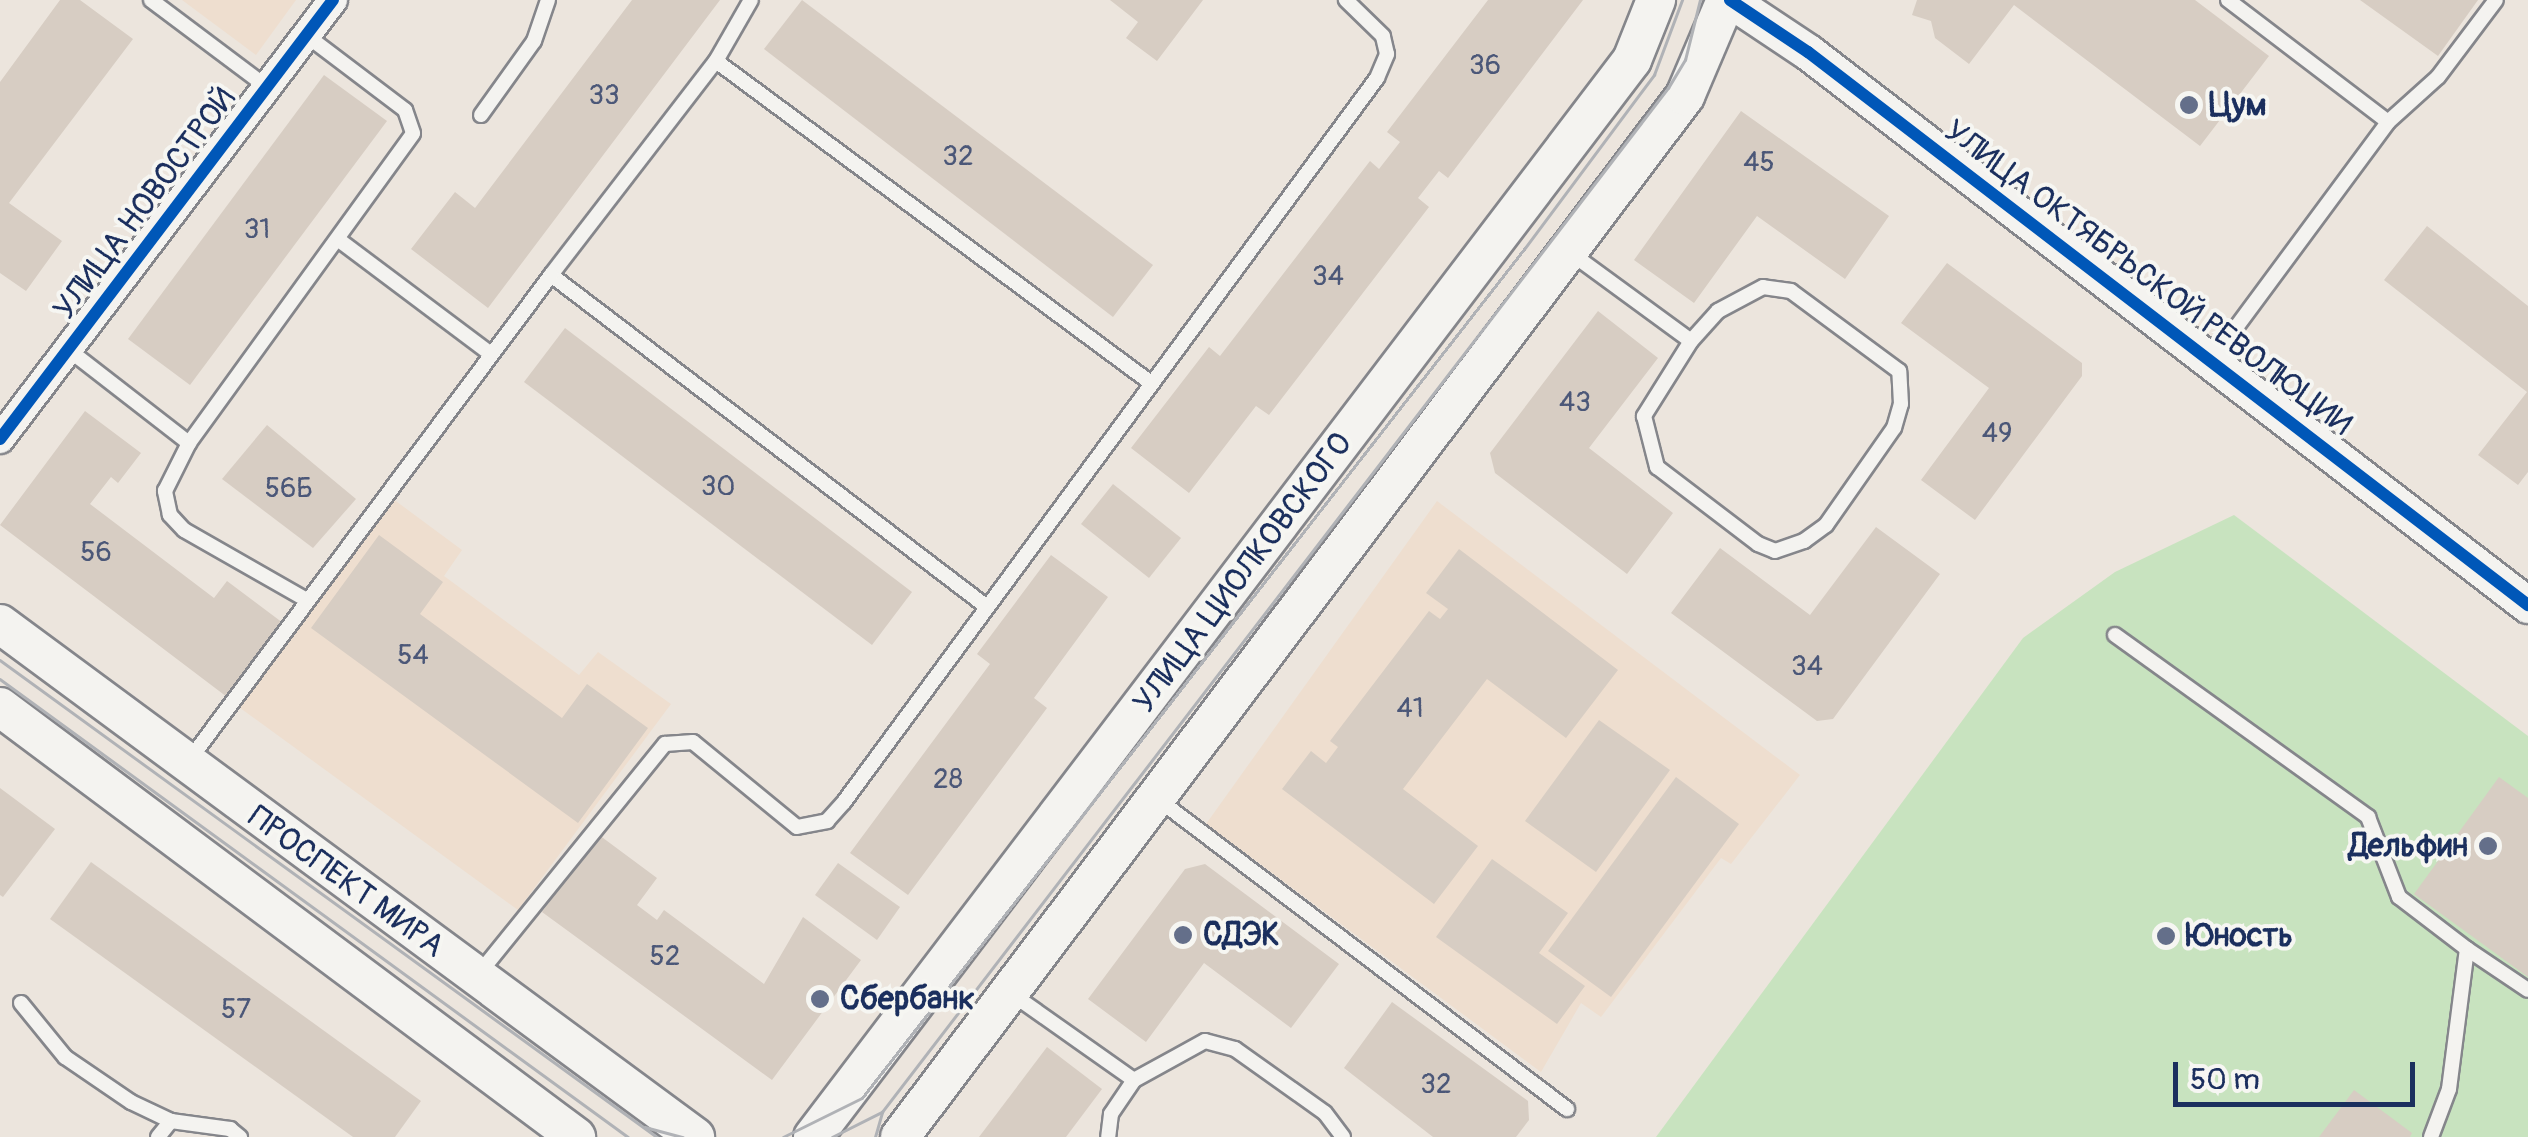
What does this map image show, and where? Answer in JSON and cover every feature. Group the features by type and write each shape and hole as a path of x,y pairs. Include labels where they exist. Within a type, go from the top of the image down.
{"main road":[{"name":"УЛИЦА ЦИОЛКОВСКОГО","path":"813,1137 1632,60 1656,0"},
{"name":"УЛИЦА ЦИОЛКОВСКОГО","path":"903,1133 1685,96 1728,0"},
{"name":"ПРОСПЕКТ МИРА","path":"0,624 694,1137"},
{"name":"ПРОСПЕКТ МИРА","path":"0,707 576,1137"}],"street":[{"name":"УЛИЦА НОВОСТРОЙ","path":"0,440 333,0"},
{"name":"УЛИЦА ОКТЯБРЬСКОЙ РЕВОЛЮЦИИ","path":"1728,0 2212,360 2528,606"}],"lane":[{"path":"151,0 267,87"},
{"path":"481,115 534,41 548,0"},
{"path":"186,765 488,352 716,61 752,0"},
{"path":"476,978 665,744 693,742 798,826 827,821 1385,64 1383,36 1346,0"},
{"path":"2228,0 2388,122"},
{"path":"2212,360 2388,122 2438,78 2496,0"},
{"path":"304,599 203,543 170,515 169,474 407,148 413,121 306,36"},
{"path":"716,61 1151,384"},
{"path":"339,240 488,352"},
{"path":"1567,250 1690,341"},
{"path":"551,275 987,607"},
{"path":"1763,287 1791,292 1899,371 1902,404 1894,428 1826,525 1804,541 1776,551 1758,544 1657,467 1644,416 1690,341 1718,312 1763,287"},
{"path":"69,350 189,443"},
{"path":"2115,635 2368,817 2399,897 2528,990"},
{"path":"1154,797 1567,1108"},
{"path":"2432,1137 2449,1089 2467,948"},
{"path":"1007,991 1134,1080"},
{"path":"20,1004 64,1056 171,1121 230,1129 240,1137"},
{"path":"1108,1137 1112,1114 1134,1080 1206,1040 1235,1049 1325,1113 1343,1137"},
{"path":"158,1137 171,1121"}],"shaded area":[{"path":"182,0 296,0 256,55"},
{"path":"389,496 462,550 444,576 579,675 598,652 671,704 518,910 236,705"},
{"path":"1437,501 1800,775 1731,864 1721,858 1601,1017 1581,1003 1541,1072 1206,824"}],"green space":[{"name":"Юность","path":"2234,515 2528,736 2528,1137 1656,1137 2023,638 2115,572"}],"building":[{"path":"60,0 80,0 133,39 9,203 62,241 26,291 0,273 0,82"},
{"path":"632,0 720,0 488,308 411,249 455,192 475,208"},
{"path":"802,0 1153,265 1113,317 764,49"},
{"path":"1110,0 1203,0 1157,61 1126,38 1138,22"},
{"path":"1488,0 1583,0 1448,178 1439,171 1418,198 1429,207 1269,415 1256,406 1189,493 1131,448 1209,347 1220,356 1370,161 1379,169 1400,142 1387,132"},
{"name":"Цум","path":"1917,0 2195,0 2269,56 2200,146 2014,5 1969,64 1935,38 1931,21 1912,15"},
{"path":"2360,0 2478,0 2438,56"},
{"path":"324,75 387,121 190,385 128,339"},
{"path":"1741,111 1889,216 1845,279 1757,216 1694,303 1634,260"},
{"path":"2427,226 2528,306 2528,472 2518,485 2478,455 2527,392 2384,280"},
{"path":"1947,263 2082,363 2082,376 1975,520 1921,480 1989,388 1901,323"},
{"path":"1598,311 1658,358 1589,448 1673,513 1627,574 1495,473 1490,453"},
{"path":"565,328 912,592 872,645 524,382"},
{"path":"85,411 141,453 118,483 111,477 90,504 214,598 227,581 283,623 227,697 0,525"},
{"path":"267,425 356,499 313,548 222,479"},
{"path":"1113,484 1181,538 1149,578 1081,524"},
{"path":"1876,527 1940,574 1833,719 1817,721 1671,613 1720,548 1810,615"},
{"path":"379,535 443,582 420,614 562,718 587,684 648,728 578,823 311,628"},
{"path":"1459,549 1618,670 1566,738 1487,679 1403,789 1478,846 1434,904 1282,789 1311,751 1326,763 1338,747 1330,741 1429,611 1440,619 1448,609 1426,593"},
{"path":"1051,555 1108,597 1034,698 1047,708 908,895 850,853 990,664 977,654"},
{"path":"1599,720 1670,770 1596,872 1525,821"},
{"path":"1676,777 1739,824 1611,997 1548,951"},
{"name":"Дельфин","path":"2499,777 2528,798 2528,977 2414,894"},
{"path":"0,788 55,829 3,897 0,895"},
{"path":"599,835 657,878 637,905 657,920 664,910 764,984 803,917 861,960 772,1080 542,912"},
{"path":"1492,859 1568,913 1539,953 1585,986 1557,1024 1436,937"},
{"path":"91,862 421,1101 395,1137 353,1137 50,919"},
{"path":"838,863 900,907 877,940 815,895"},
{"path":"1205,864 1339,964 1291,1028 1204,963 1146,1042 1088,999 1185,869"},
{"path":"1392,1002 1528,1101 1529,1120 1516,1137 1433,1137 1344,1068"},
{"path":"1047,1047 1102,1089 1066,1137 979,1137"},
{"path":"2354,1090 2412,1133 2410,1137 2319,1137"}],"tram line":[{"path":"783,1137 862,1098 1525,248 1654,75 1682,0"},
{"path":"875,1137 882,1112 1668,88 1685,60 1700,0"},
{"path":"0,660 657,1137"},
{"path":"0,679 628,1137"},
{"path":"832,1137 882,1112"},
{"path":"645,1127 683,1137"}],"cycle path":[{"path":"0,439 333,0"},
{"path":"1730,0 1808,52 2528,605"}],"place":[{"name":"Цум","path":"2189,105"},
{"name":"Дельфин","path":"2488,846"},
{"name":"СДЭК","path":"1183,935"},
{"name":"Юность","path":"2166,936"},
{"name":"Сбербанк","path":"820,999"}]}
